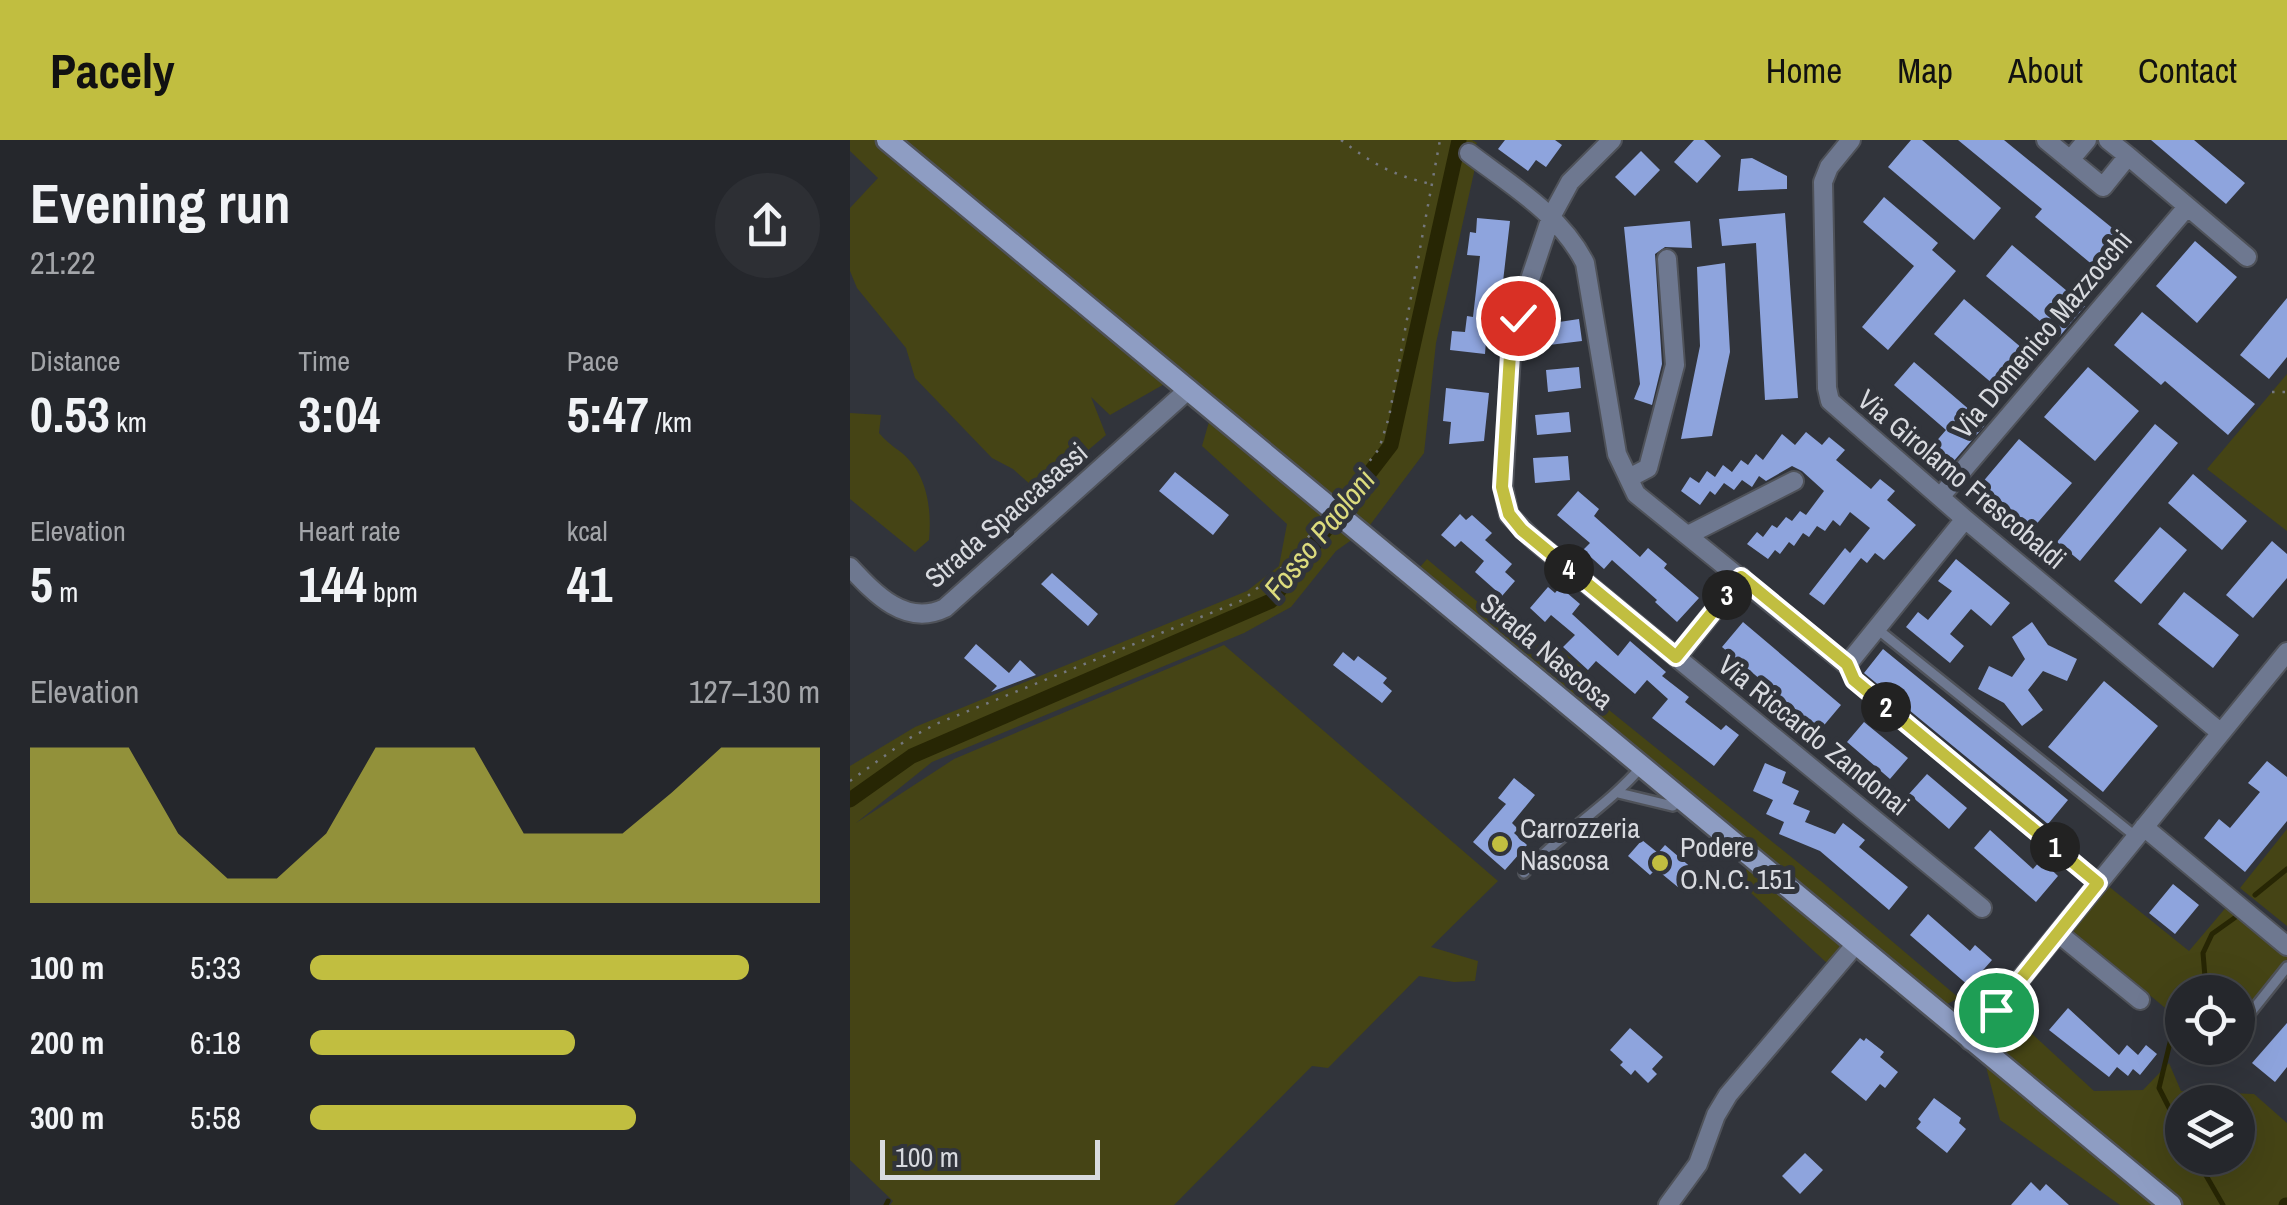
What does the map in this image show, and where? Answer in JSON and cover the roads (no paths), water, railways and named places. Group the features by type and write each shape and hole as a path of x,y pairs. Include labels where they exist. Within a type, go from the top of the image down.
{"street":[{"name":"Strada Nascosa","path":"887,140 2172,1205"},
{"name":"Via Riccardo Zandonai","path":"1612,140 1570,182 1551,217 1528,282 1510,354 1502,487 1509,514 1522,530 1982,908"},
{"name":"Via Girolamo Frescobaldi","path":"1851,140 1823,182 1830,400 1940,498 2222,732"},
{"path":"2046,140 2102,187 2128,156"},
{"path":"2070,160 2087,140"},
{"path":"2108,140 2247,258"},
{"path":"1470,153 1551,217 1574,242 1585,263 1617,454 1636,494 1847,664 1965,519"},
{"name":"Via Domenico Mazzocchi","path":"1940,498 2187,207"},
{"path":"1628,478 1648,468 1675,365 1667,259"},
{"name":"Strada Spaccasassi","path":"850,566 906,612 924,616 945,608 1188,389"},
{"path":"1688,535 1794,482"},
{"path":"1676,657 1741,577"},
{"path":"1970,1041 2287,652"},
{"path":"2140,832 2287,946"},
{"path":"2058,933 2140,1000"},
{"path":"1668,1205 1694,1171 1728,1095 1856,944"}],"lane":[{"path":"1876,628 2140,832"},
{"path":"1847,664 1854,680 2098,883"},
{"path":"1524,873 1550,845 1570,834 1619,793 1642,766"},
{"path":"1619,793 1673,806 1679,798"},
{"path":"2255,1007 2287,967"}],"waterway":[{"name":"Fosso Paoloni","path":"850,800 912,756 1271,601 1391,445 1459,140"},
{"path":"2255,895 2287,869"},
{"path":"2205,975 2203,953 2212,934 2240,914"},
{"path":"2165,1063 2159,1088 2165,1100"},
{"path":"2206,1175 2223,1205"},
{"path":"886,1205 888,1201"}],"place":[{"name":"Carrozzeria Nascosa","path":"1500,844"},
{"name":"Podere O.N.C. 151","path":"1660,863"}]}
